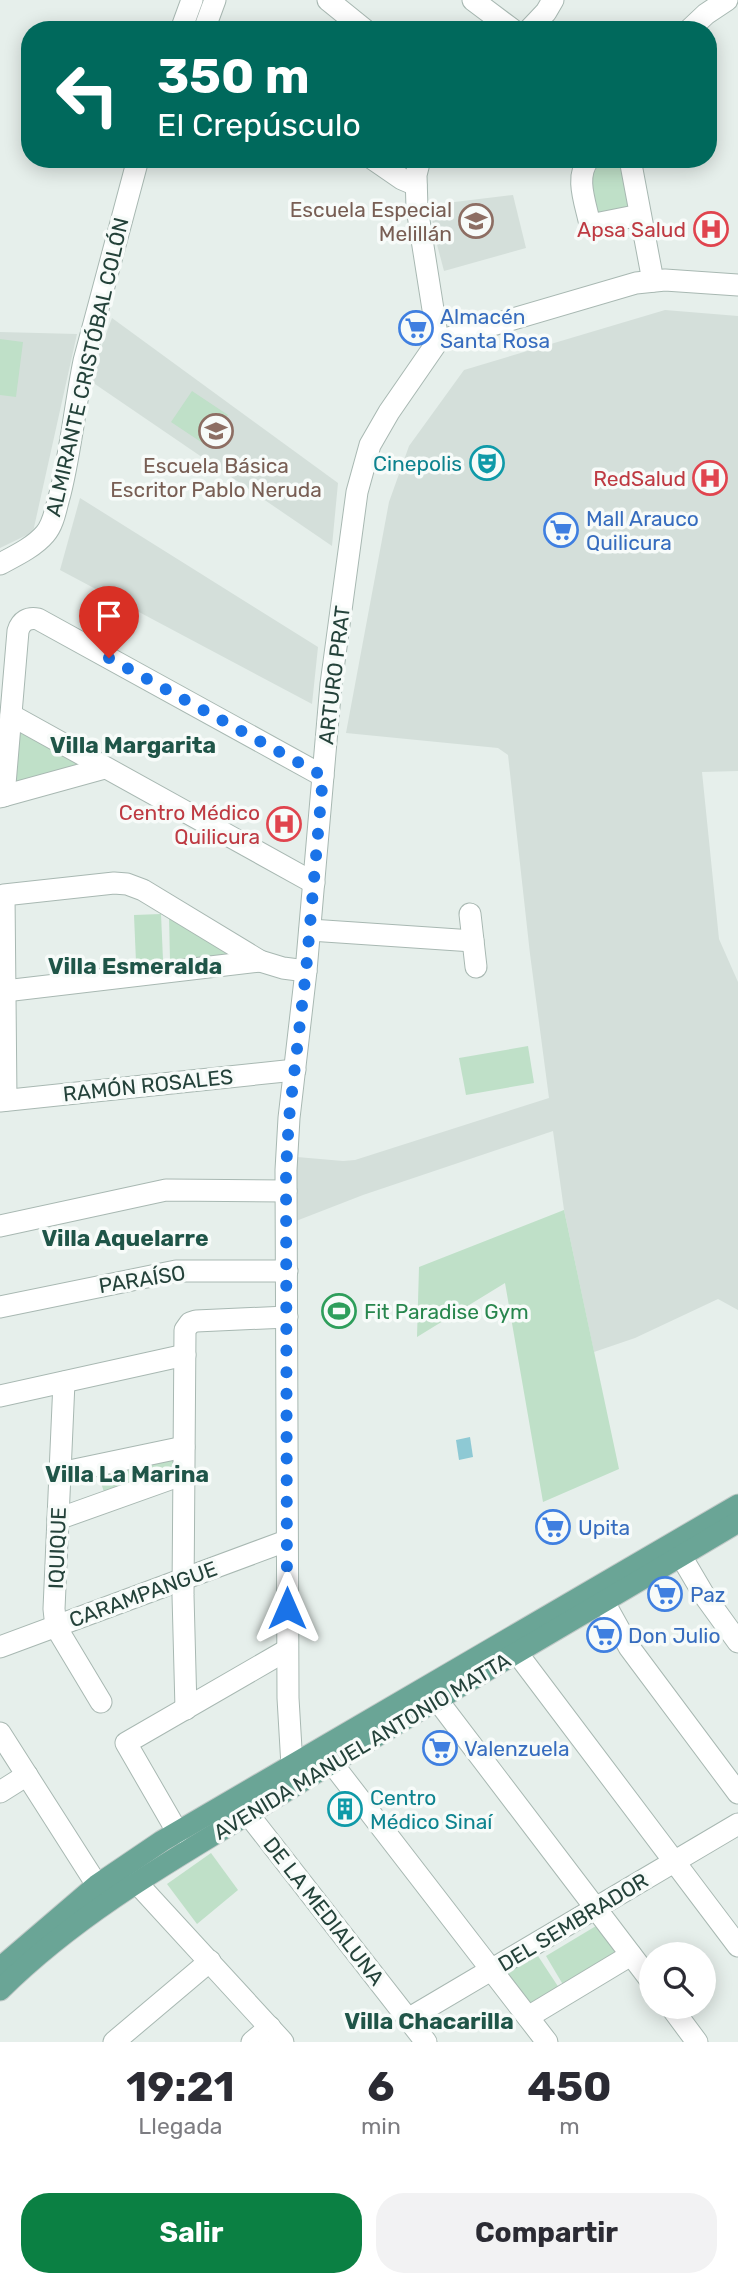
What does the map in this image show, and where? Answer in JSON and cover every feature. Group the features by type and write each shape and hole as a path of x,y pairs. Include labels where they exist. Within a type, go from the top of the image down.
{"main road":[{"name":"AVENIDA MANUEL ANTONIO MATTA","path":"0,1968 97,1885 178,1832 292,1776 738,1505"},
{"name":"AVENIDA MANUEL ANTONIO MATTA","path":"0,1990 77,1923 136,1882 248,1814 292,1776 331,1762 738,1522"}],"street":[{"path":"184,21 192,0"},
{"path":"206,21 214,0"},
{"path":"328,0 355,21"},
{"path":"473,0 501,21"},
{"path":"538,21 553,0"},
{"path":"699,21 727,0"},
{"name":"ALMIRANTE CRISTÓBAL COLÓN","path":"0,565 46,534 54,516 74,428 85,361 136,168"},
{"path":"386,168 416,185"},
{"path":"419,168 417,208 438,341 619,288 653,281 738,285"},
{"path":"583,168 581,177 590,225 640,215"},
{"path":"631,168 653,281"},
{"name":"ARTURO PRAT","path":"292,1776 287,1650 286,1191 289,1118 310,930 331,684 360,476 370,444 378,430 438,341"},
{"path":"105,768 2,796 18,631 24,620 38,619 323,776"},
{"path":"11,715 314,883"},
{"path":"3,1101 4,895 114,883 127,884 143,890 260,961 282,968 306,971"},
{"path":"470,914 476,968"},
{"path":"310,930 473,941"},
{"path":"5,992 260,961"},
{"name":"RAMÓN ROSALES","path":"3,1101 295,1070"},
{"path":"0,1226 166,1190 286,1191"},
{"name":"PARAÍSO","path":"0,1307 176,1271 287,1271"},
{"path":"186,1709 183,1580 185,1330 193,1321 287,1317"},
{"path":"0,1396 185,1355"},
{"name":"IQUIQUE","path":"55,1627 64,1382"},
{"path":"60,1473 184,1447"},
{"path":"58,1519 184,1474"},
{"name":"CARAMPANGUE","path":"0,1647 286,1541"},
{"path":"681,1556 704,1595 738,1642"},
{"path":"604,1602 629,1647 738,1793"},
{"path":"55,1627 101,1702"},
{"path":"178,1832 126,1743 287,1650"},
{"path":"517,1653 738,1946"},
{"path":"438,1700 639,1965"},
{"path":"0,1733 97,1885"},
{"path":"331,1762 547,2042"},
{"path":"0,1792 27,1775"},
{"name":"DE LA MEDIALUNA","path":"248,1814 426,2042"},
{"name":"DEL SEMBRADOR","path":"408,2019 738,1824"},
{"path":"136,1882 276,2035 252,2042"},
{"path":"528,2017 631,1955"},
{"path":"114,2042 210,1961"},
{"path":"679,2019 693,2041"}],"shaded area":[{"name":"Escuela Especial Melillán","path":"513,195 526,248 444,271 430,205"},
{"path":"665,310 738,316 738,771 702,772 719,939 738,982 738,1310 718,1299 635,1338 594,1352 564,1210 553,1131 363,1195 296,1221 297,1157 355,1160 549,1098 508,755 498,748 346,733 389,502 409,446 464,370"},
{"name":"Escuela Básica Escritor Pablo Neruda","path":"112,318 338,483 332,546 89,380"},
{"path":"0,332 77,334 33,532 0,548"},
{"path":"80,498 318,647 312,704 60,570"}],"green space":[{"path":"592,168 624,168 631,209 593,218 587,174"},
{"path":"0,339 23,342 16,397 0,395"},
{"path":"192,391 228,415 207,446 171,422"},
{"path":"15,725 91,767 23,786 10,776"},
{"path":"161,914 163,960 136,962 134,915"},
{"path":"169,915 240,957 170,961"},
{"path":"528,1046 534,1083 466,1095 459,1058"},
{"path":"564,1210 619,1469 543,1502 505,1283 417,1337 419,1267"},
{"path":"175,1453 175,1470 105,1495 96,1468"},
{"path":"211,1853 238,1890 197,1924 167,1884"},
{"path":"601,1923 620,1955 565,1988 546,1956"},
{"path":"538,1956 563,1994 529,2016 502,1976 529,1958"}],"water":[{"path":"470,1437 473,1457 459,1460 456,1440"}],"place":[{"name":"Escuela Especial Melillán","path":"476,221"},
{"name":"Apsa Salud","path":"711,229"},
{"name":"Almacén Santa Rosa","path":"416,328"},
{"name":"Escuela Básica Escritor Pablo Neruda","path":"216,431"},
{"name":"Cinepolis","path":"487,463"},
{"name":"RedSalud","path":"710,478"},
{"name":"Mall Arauco Quilicura","path":"561,530"},
{"name":"Centro Médico Quilicura","path":"284,824"},
{"name":"Fit Paradise Gym","path":"339,1311"},
{"name":"Upita","path":"553,1527"},
{"name":"Paz","path":"665,1594"},
{"name":"Don Julio","path":"604,1635"},
{"name":"Valenzuela","path":"440,1748"},
{"name":"Centro Médico Sinaí","path":"345,1809"}],"district":[{"name":"Villa Margarita","path":"133,745"},
{"name":"Villa Esmeralda","path":"135,966"},
{"name":"Villa Aquelarre","path":"125,1238"},
{"name":"Villa La Marina","path":"127,1474"},
{"name":"Villa Chacarilla","path":"429,2021"}],"route":[{"path":"109,658 323,776 286,1170 287,1608"}]}
